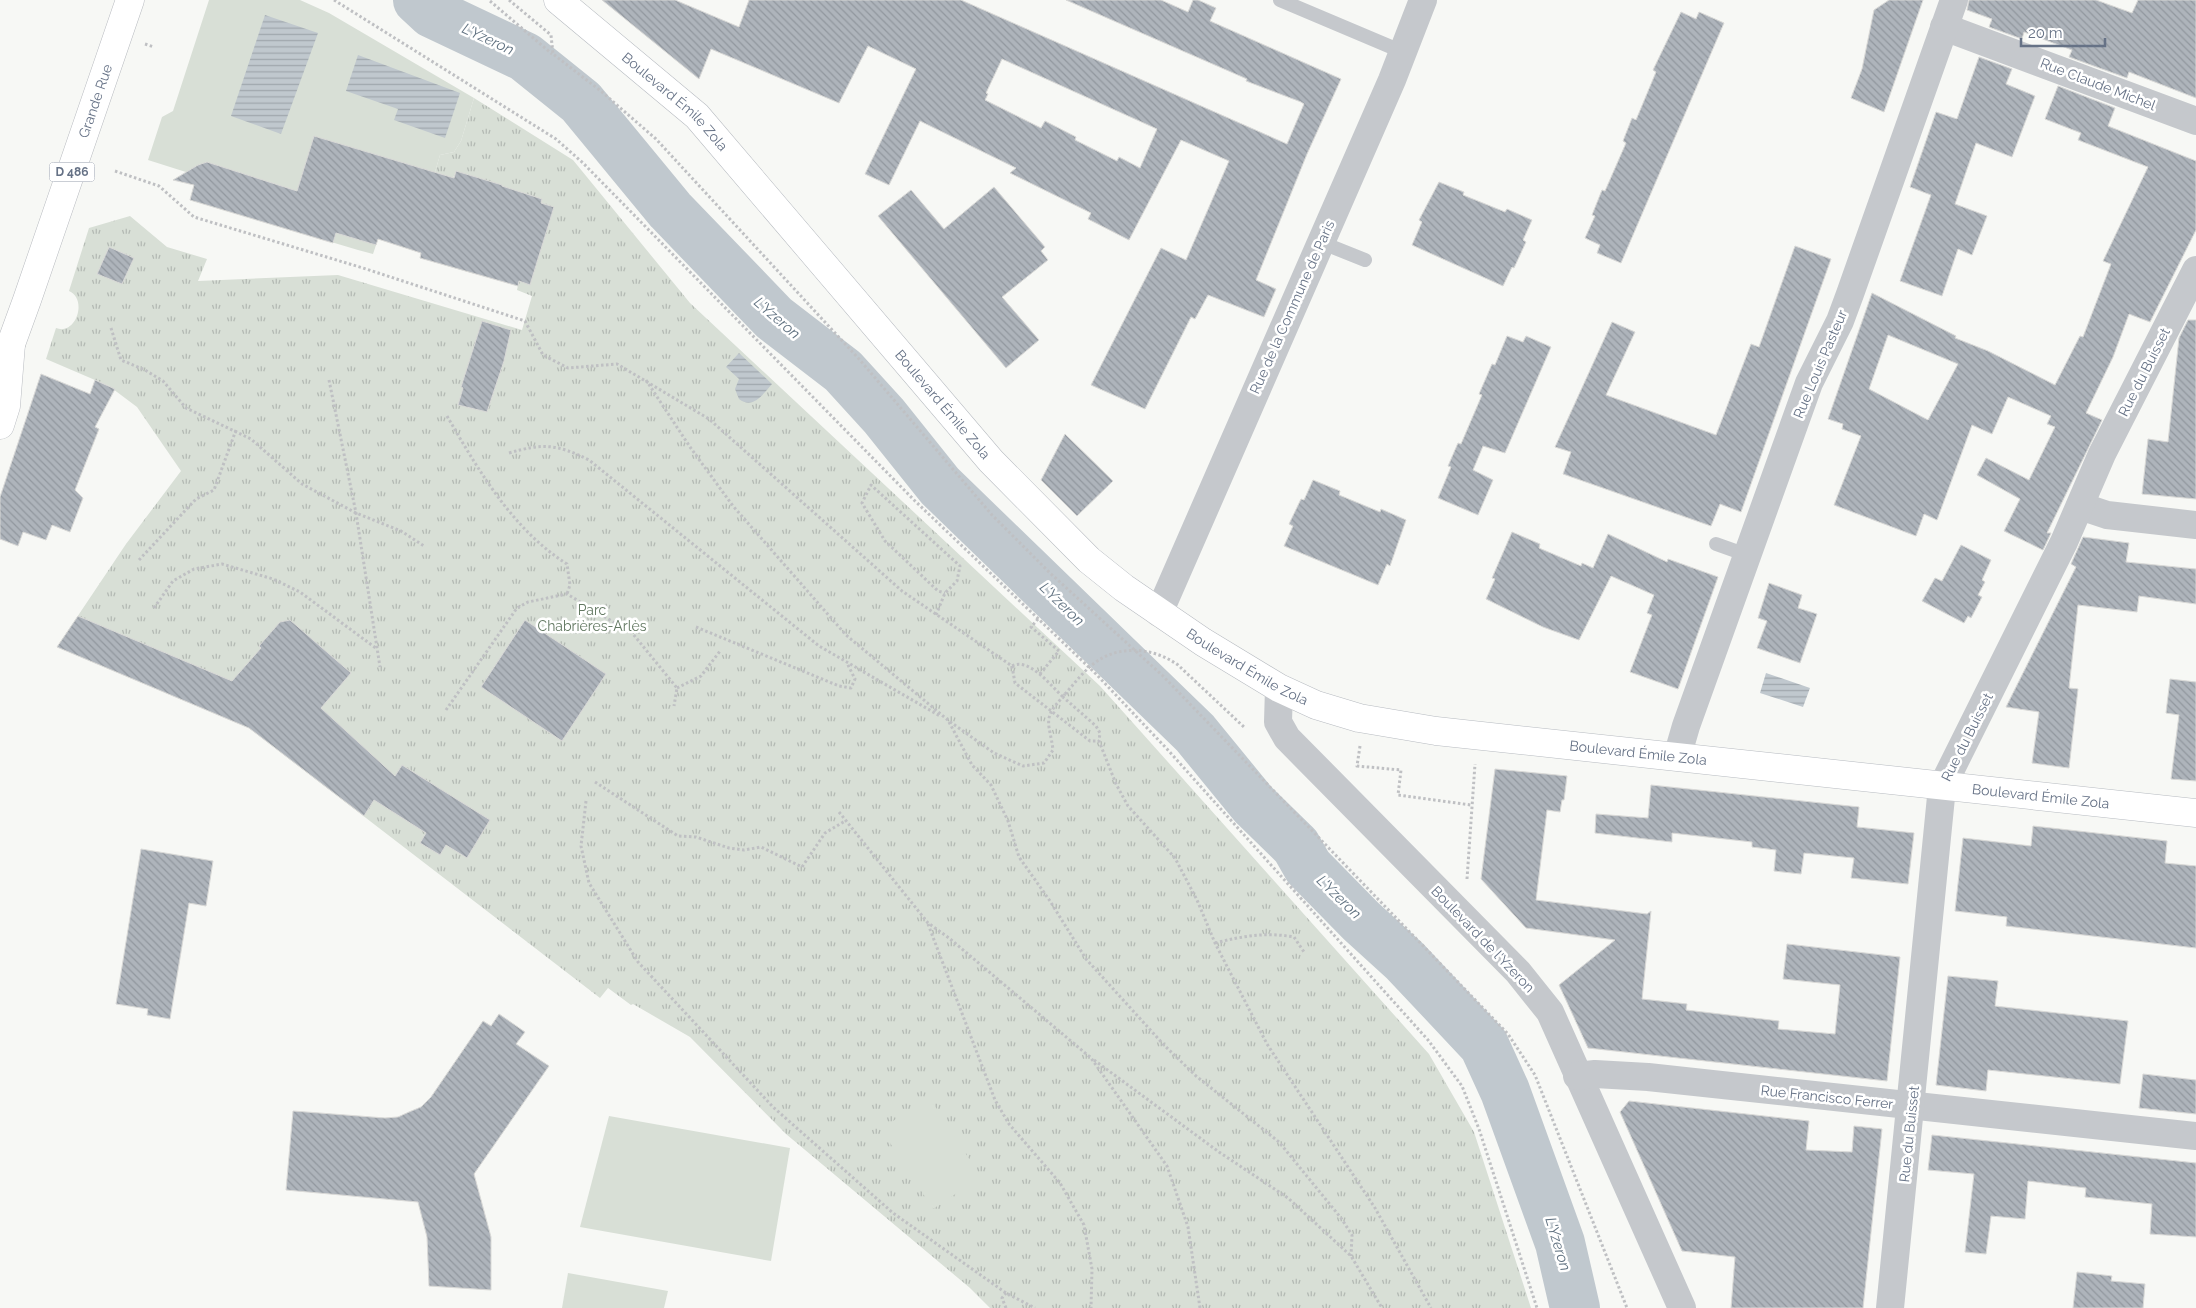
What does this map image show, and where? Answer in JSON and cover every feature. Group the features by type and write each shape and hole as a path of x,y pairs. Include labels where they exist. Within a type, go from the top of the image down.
{"main road":[{"name":"Grande Rue","path":"0,425 6,406 6,354 130,0"},
{"name":"Boulevard Émile Zola","path":"558,0 696,116 997,467 1089,560 1159,613 1278,688 1316,705 1358,718 1436,731 2196,813"}],"street":[{"name":"Rue de la Commune de Paris","path":"1159,613 1424,0"},
{"name":"Rue Louis Pasteur","path":"1677,757 1686,726 1809,383 1840,321 1954,0"},
{"name":"Rue Claude Michel","path":"1944,27 2196,121"},
{"name":"Rue du Buisset","path":"1890,1308 1912,1106 1942,786 2080,506 2102,454 2196,270"},
{"path":"2080,506 2107,515 2196,525"},
{"name":"Boulevard de l'Yzeron","path":"1278,688 1278,722 1287,738 1518,972 1550,1012 1682,1308"},
{"name":"Rue Francisco Ferrer","path":"1577,1076 1596,1074 1648,1078 2196,1136"}],"lane":[{"path":"1280,0 1403,52"},
{"path":"1320,242 1365,260"},
{"path":"1716,544 1747,555"}],"path":[{"path":"334,0 556,139 583,163 907,493 1096,674 1167,749 1428,1040 1462,1086 1479,1129 1537,1308"},
{"path":"489,0 495,0"},
{"path":"489,0 602,92 656,139 859,359 992,515 1050,573 1163,676 1508,1034 1535,1075 1627,1308"},
{"path":"509,0 551,35 553,54"},
{"path":"144,44 154,47"},
{"path":"115,171 159,186 194,217 363,268 525,321 543,355 568,368 617,364 646,380 709,419 877,570 936,615 1012,666 1015,683 1050,712 1090,741 1099,741"},
{"path":"111,328 121,360 145,370 163,381 186,408 236,430 251,439 302,484 356,513 401,531 424,546"},
{"path":"329,380 356,513 380,667"},
{"path":"646,380 708,473 784,566 846,635 948,721 994,754 1024,766 1044,763 1053,750 1048,721 1050,712 1088,669 1101,659 1120,651 1149,651 1169,658 1245,728"},
{"path":"447,416 480,472 526,530 540,545 567,564 570,585 567,594"},
{"path":"139,560 196,499 214,490 236,430"},
{"path":"509,453 535,445 567,449 589,460 819,646 948,721 972,765 991,785 1008,821 1019,857 1050,901 1086,959 1118,996 1184,1065 1279,1142 1341,1218 1352,1235 1351,1256"},
{"path":"936,615 945,593 957,581 960,566 871,485 862,504 885,541 938,591 945,593"},
{"path":"154,608 173,581 194,569 222,564 273,579 300,592 377,650"},
{"path":"446,710 517,608 528,602 567,594 633,634 677,688 674,706"},
{"path":"1038,619 1031,627 1059,651 1039,675"},
{"path":"696,627 839,686 851,688 855,679 847,663"},
{"path":"677,688 701,676 720,651"},
{"path":"1012,666 1026,664 1064,695 1100,732 1099,741 1116,784 1128,806 1175,858 1197,900 1215,943 1267,1044 1375,1208 1431,1308"},
{"path":"1360,742 1357,766 1401,770 1398,795 1471,804"},
{"path":"1466,882 1475,759"},
{"path":"595,782 678,836 696,837 729,848 744,850 761,847 802,867 826,833 845,821"},
{"path":"586,800 580,846 589,883 638,962 773,1107 893,1213 1006,1293 1035,1308"},
{"path":"839,812 928,923 950,938 1091,1058 1219,1152 1288,1198 1351,1256 1382,1308"},
{"path":"928,923 995,1100 1009,1124 1060,1183 1084,1225 1092,1269 1091,1308"},
{"path":"1215,943 1250,935 1274,934 1294,937 1304,952"},
{"path":"1091,1058 1167,1166 1188,1227 1200,1308"},
{"path":"1006,1293 1002,1298 1006,1308"}],"green space":[{"path":"209,0 300,0 329,13 474,98 461,141 454,152 440,155 435,172 453,178 456,171 502,185 501,190 542,199 541,203 554,207 530,285 519,282 518,286 478,270 475,274 420,258 421,253 378,239 373,254 190,200 194,185 187,183 189,173 148,160 162,117 173,111"},
{"name":"Parc Chabrières-Arlès","path":"474,98 573,160 690,303 1100,686 1429,1054 1474,1132 1531,1308 990,1308 970,1288 786,1134 690,1037 633,1004 631,1005 608,988 600,998 249,728 57,647 126,544 181,471 137,407 109,386 46,359 56,328 63,329 69,327 77,316 78,301 75,295 69,291 89,228 130,216 167,247 207,259 198,281 338,275 522,330 532,296 517,290 519,281 530,285 541,203 456,171 453,178 435,172 440,155 454,152 461,141"},
{"path":"929,1097 981,1177 933,1209 881,1129"},
{"path":"609,1116 790,1148 771,1261 580,1227"},
{"path":"568,1273 668,1291 664,1308 562,1308"}],"shaded area":[{"path":"265,15 318,33 281,134 231,116"},
{"path":"358,55 460,93 445,138 394,120 398,109 346,91"},
{"path":"739,353 772,384 761,396 749,403 739,399 735,389 739,379 726,367"},
{"path":"1766,673 1810,688 1803,707 1760,693"}],"building":[{"path":"602,0 675,0 739,27 749,0 961,0 1287,144 1304,104 1301,102 1246,81 1247,79 1066,0 1161,0 1188,12 1193,0 1198,0 1216,8 1210,21 1341,79 1307,154 1256,280 1276,289 1264,317 1208,295 1195,319 1191,317 1145,409 1091,385 1161,248 1186,260 1229,161 1181,140 1129,240 1088,219 1091,213 1010,173 1016,168 920,121 889,185 865,174 916,69 868,46 839,103 711,49 699,79","holes":["1002,59 1157,129 1140,168 1119,157 1117,161 1075,140 1076,137 1045,121 1041,128 985,100 988,94 986,93"]},
{"path":"1889,0 1923,0 1884,112 1851,98 1862,69 1874,10"},
{"path":"1969,0 2096,0 2132,13 2138,0 2196,0 2196,98 2129,72 2127,78 2069,57 2072,50 2024,32 2022,39 1989,27 1992,19 1967,10"},
{"path":"1681,12 1696,19 1699,12 1724,23 1621,263 1597,253 1600,245 1585,238 1595,216 1592,215 1602,190 1605,191 1626,143 1623,141 1632,118 1636,120 1656,72 1653,70"},
{"path":"1979,57 2012,69 2006,84 2035,96 2012,157 1976,143 1955,204 1987,216 1972,255 1958,249 1942,296 1900,281 1931,195 1910,187 1936,112 1957,119"},
{"path":"2058,86 2115,108 2108,126 2196,161 2196,230 2150,322 2129,314 2113,357 2086,413 2102,420 2047,533 2051,533 2043,550 2004,531 2020,499 1977,475 1986,458 2029,480 2055,427 2047,424 2051,416 2008,397 1992,434 1972,425 1937,520 1924,514 1916,536 1834,505 1861,436 1842,429 1843,424 1828,419 1872,293 1956,336 1955,338 1988,351 2055,385 2080,336 2083,337 2111,264 2103,261 2148,167 2078,140 2081,133 2045,119","holes":["1888,335 1958,364 1928,420 1869,389"]},
{"path":"314,136 454,178 456,171 542,199 541,203 554,207 530,285 519,281 518,286 420,258 421,253 378,239 376,245 336,233 333,243 190,200 194,185 173,180 198,165 207,162 297,191"},
{"path":"1439,182 1464,192 1463,195 1505,212 1507,209 1532,220 1523,240 1526,242 1503,286 1412,245 1422,222 1419,220"},
{"path":"994,187 1045,247 1041,251 1048,260 1002,297 1039,340 1006,368 878,216 911,190 944,229"},
{"path":"1795,246 1831,259 1741,512 1720,504 1711,526 1563,474 1571,452 1555,447 1612,322 1635,332 1606,395 1716,435 1751,344 1759,347"},
{"path":"109,247 134,258 122,284 97,274"},
{"path":"2188,320 2196,320 2196,499 2142,494 2148,439 2168,442 2179,338"},
{"path":"482,321 511,330 504,361 487,412 458,405 463,388 461,387"},
{"path":"1507,336 1523,342 1526,336 1551,347 1505,453 1483,446 1473,470 1493,480 1478,515 1438,498 1451,467 1448,466 1458,443 1461,444 1482,395 1479,394 1492,364 1495,365"},
{"path":"41,374 90,394 95,380 115,389 95,427 99,429 75,490 83,498 70,532 52,525 46,540 23,532 18,546 0,539 0,497"},
{"path":"1065,434 1113,481 1077,516 1041,480"},
{"path":"1313,480 1340,491 1339,495 1380,512 1381,509 1406,520 1390,566 1387,564 1378,585 1284,546 1293,526 1289,524 1301,499 1304,500"},
{"path":"1512,532 1540,544 1539,548 1581,566 1582,563 1593,568 1608,534 1667,562 1668,559 1718,577 1678,689 1630,672 1652,615 1647,613 1654,595 1611,576 1579,640 1543,627 1486,599 1495,579 1492,578"},
{"path":"2083,537 2129,543 2126,562 2196,569 2196,604 2139,596 2137,612 2078,605 2069,688 2078,689 2069,768 2032,763 2039,712 2006,707 2076,567 2071,564"},
{"path":"1961,545 1991,560 1982,580 1985,582 1978,595 1982,597 1971,618 1968,616 1964,623 1922,601 1935,578 1942,581"},
{"path":"1769,583 1802,595 1798,608 1817,614 1800,663 1757,648 1767,621 1758,618"},
{"path":"78,616 232,681 261,648 259,646 280,622 290,620 351,673 321,708 395,776 402,765 490,820 467,858 446,845 440,855 420,843 426,833 374,800 364,816 249,728 57,647"},
{"path":"525,620 606,674 562,741 481,687"},
{"path":"2170,679 2196,682 2196,781 2171,779 2179,715 2166,713"},
{"path":"1495,769 1567,776 1564,800 1562,800 1560,812 1547,810 1536,900 1647,914 1651,911 1642,999 1687,1004 1686,1010 1779,1021 1778,1029 1835,1034 1840,985 1783,979 1787,944 1900,957 1887,1081 1588,1048 1559,985 1615,940 1526,928 1481,879"},
{"path":"1651,785 1859,807 1857,827 1914,833 1908,884 1851,878 1854,858 1804,853 1801,874 1774,871 1776,850 1752,847 1752,842 1672,833 1672,842 1595,833 1596,814 1648,818"},
{"path":"2033,826 2167,841 2165,863 2196,866 2196,948 2006,926 2007,917 1955,911 1963,838 2031,846"},
{"path":"141,849 213,861 206,906 189,903 170,1019 147,1015 148,1009 116,1004"},
{"path":"1948,976 1998,981 1995,1006 2128,1021 2120,1084 1988,1070 1986,1091 1936,1085"},
{"path":"499,1014 525,1032 516,1044 549,1066 474,1174 491,1237 491,1290 429,1286 427,1237 418,1202 286,1190 293,1111 385,1118 398,1117 421,1107 431,1097 483,1021 491,1026"},
{"path":"2143,1074 2196,1080 2196,1114 2139,1108"},
{"path":"1629,1101 1809,1121 1806,1150 1852,1152 1854,1126 1882,1129 1863,1308 1731,1308 1735,1257 1682,1251 1620,1112"},
{"path":"1932,1135 2196,1163 2196,1237 2150,1234 2152,1204 2085,1197 2086,1188 2028,1181 2025,1219 1991,1216 1986,1254 1965,1252 1974,1174 1928,1170"},
{"path":"2077,1272 2112,1276 2111,1281 2145,1284 2143,1308 2073,1308"}],"waterway":[{"name":"L'Yzeron","path":"418,0 432,13 525,57 581,102 670,210 774,318 843,371 884,416 940,486 1195,733 1253,804 1296,846 1308,867 1361,921 1405,961 1484,1045 1505,1091 1560,1243 1575,1308"}]}
